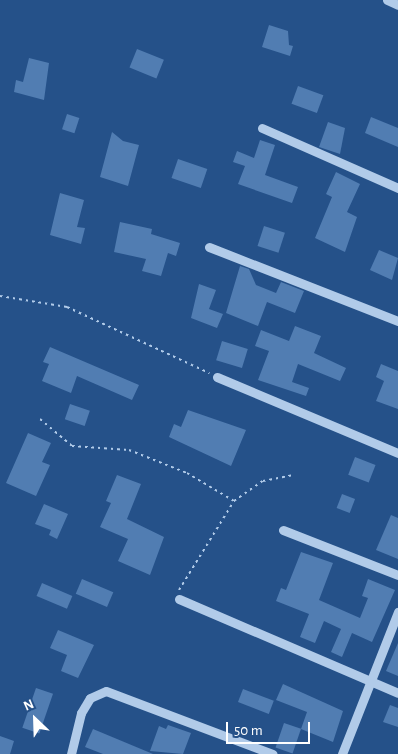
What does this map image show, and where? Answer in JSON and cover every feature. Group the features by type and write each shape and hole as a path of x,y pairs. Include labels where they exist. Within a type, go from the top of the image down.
{"street":[{"path":"387,0 398,5"},
{"path":"262,128 398,188"},
{"path":"209,247 398,321"},
{"path":"217,377 398,453"},
{"path":"283,530 398,575"},
{"path":"179,599 398,693"},
{"path":"342,754 398,612"},
{"path":"71,754 81,713 90,698 106,691 273,754"}],"path":[{"path":"0,296 68,307 217,377"},
{"path":"40,419 72,446 129,450 187,473 234,501"},
{"path":"179,599 178,590 234,501 263,481 293,476"}],"building":[{"path":"269,25 288,31 289,45 293,46 290,56 262,47"},
{"path":"137,49 164,60 156,78 130,68"},
{"path":"29,58 49,63 44,100 14,92 16,80 23,82"},
{"path":"298,86 323,95 317,113 292,104"},
{"path":"67,114 79,118 74,133 62,129"},
{"path":"371,117 398,128 398,147 365,133"},
{"path":"328,122 345,128 340,154 319,147"},
{"path":"112,132 123,141 139,145 128,186 100,177"},
{"path":"260,140 275,145 265,175 298,187 292,203 238,184 245,166 233,162 237,151 254,158"},
{"path":"178,159 207,169 201,188 171,178"},
{"path":"336,172 360,184 347,212 357,217 345,252 315,238 332,197 326,194"},
{"path":"60,193 84,200 77,227 85,228 81,244 50,235"},
{"path":"120,222 152,229 151,234 180,243 176,256 168,253 161,276 142,271 146,259 114,252"},
{"path":"264,226 285,233 278,253 258,246"},
{"path":"379,250 398,258 392,280 370,270"},
{"path":"240,266 249,269 256,285 276,293 281,282 304,291 295,313 267,302 258,326 226,313"},
{"path":"199,284 216,290 209,309 223,314 217,328 191,318"},
{"path":"295,326 321,336 314,353 346,368 340,381 298,364 292,382 309,388 306,396 258,380 269,351 255,346 261,330 289,341"},
{"path":"222,341 248,349 242,368 216,360"},
{"path":"50,347 139,385 132,400 77,376 71,393 42,381 49,364 43,362"},
{"path":"381,364 398,371 398,409 376,401 384,381 376,377"},
{"path":"70,404 90,411 85,426 65,419"},
{"path":"188,410 246,430 231,466 169,437 174,424 181,427"},
{"path":"28,433 51,443 42,462 50,465 36,496 6,483"},
{"path":"355,457 376,465 369,483 348,475"},
{"path":"117,475 141,484 127,519 164,537 150,575 118,561 128,539 100,527 111,503 106,501"},
{"path":"342,494 355,499 350,513 337,508"},
{"path":"44,504 68,514 57,539 49,535 51,530 35,524"},
{"path":"391,515 398,518 398,559 376,550"},
{"path":"301,552 333,563 319,600 360,618 368,598 362,596 368,579 395,590 372,642 352,633 342,657 331,652 341,629 324,621 315,643 300,637 309,614 276,601 281,588 286,590"},
{"path":"82,579 113,592 107,607 76,594"},
{"path":"42,583 72,596 67,609 37,596"},
{"path":"58,630 94,645 78,678 61,671 67,655 50,648"},
{"path":"398,643 398,676 386,671"},
{"path":"283,684 343,711 333,742 301,729 307,712 276,700"},
{"path":"36,688 53,694 39,734 22,728"},
{"path":"243,689 274,701 269,714 238,702"},
{"path":"390,705 398,708 398,727 383,722"},
{"path":"284,723 301,729 293,753 276,748"},
{"path":"168,725 191,733 183,754 150,751 159,726 166,729"},
{"path":"93,729 153,754 103,754 85,747"},
{"path":"0,736 14,741 10,754 0,754"}]}
